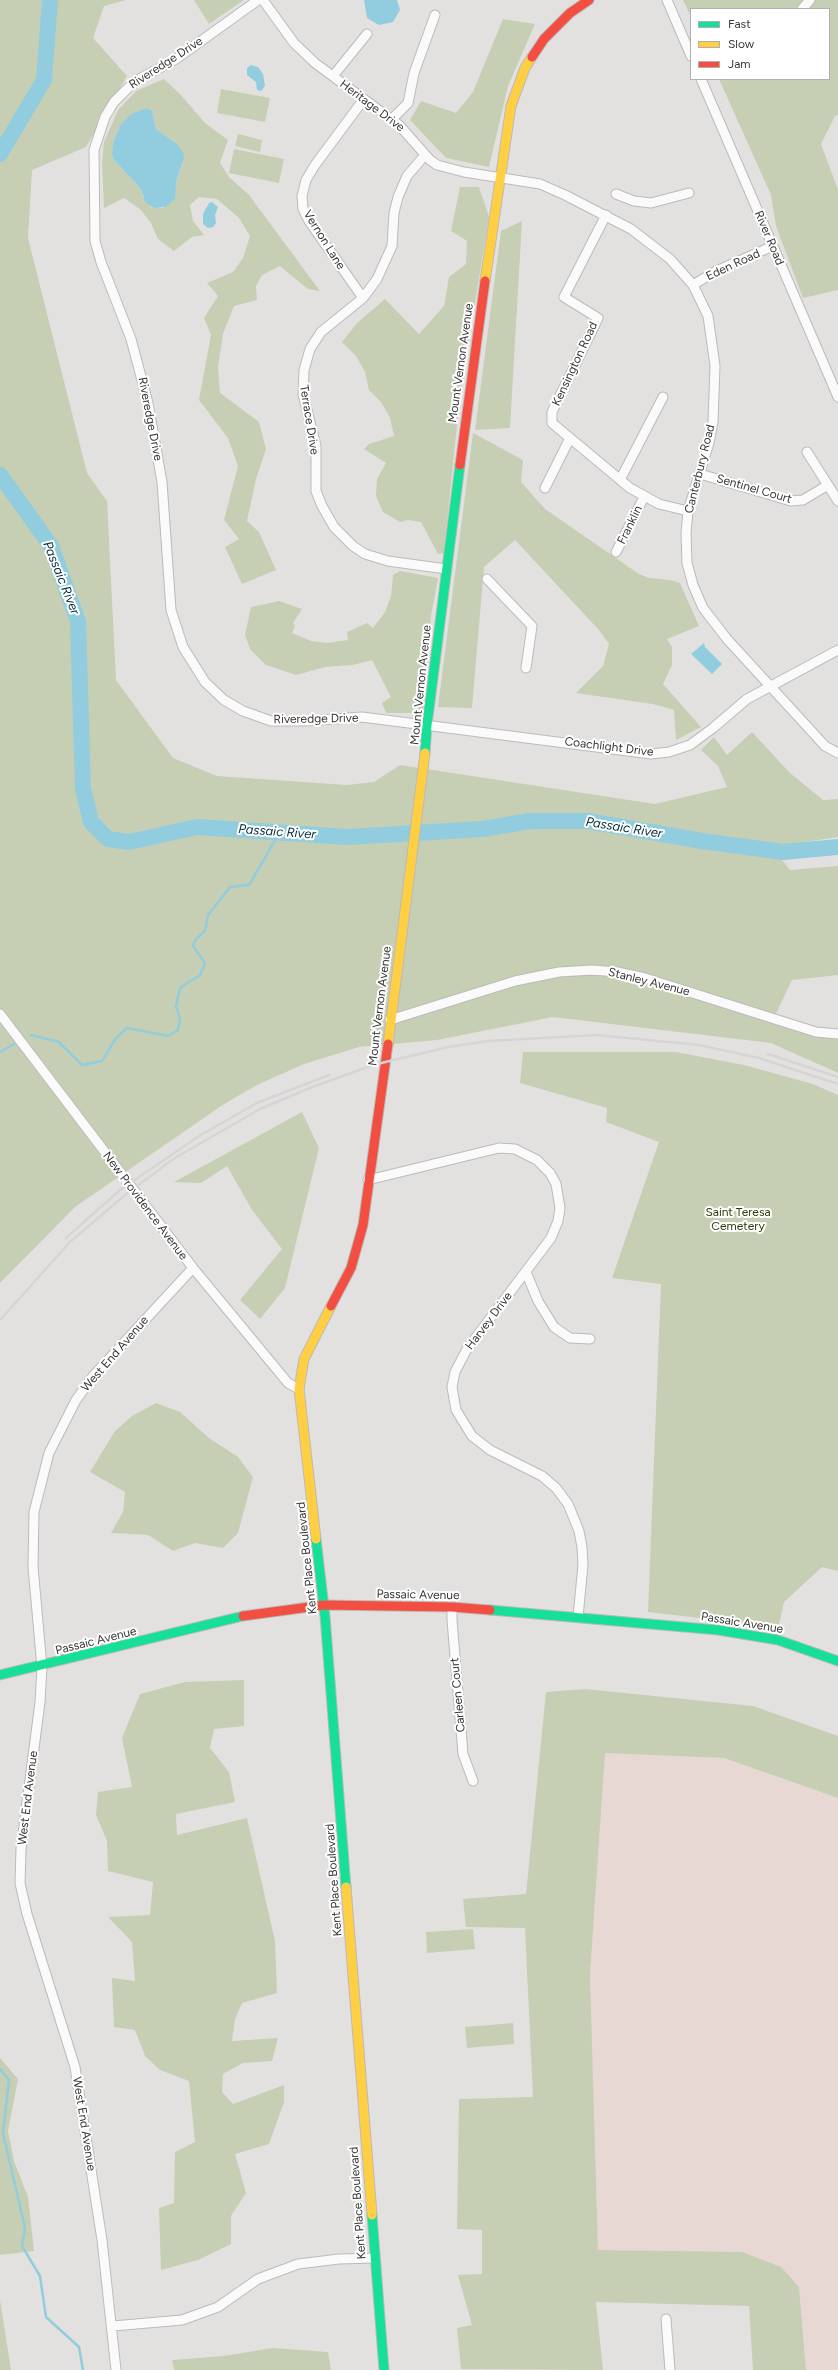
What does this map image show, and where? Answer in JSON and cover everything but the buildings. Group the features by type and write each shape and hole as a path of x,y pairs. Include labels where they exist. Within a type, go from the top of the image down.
{"street":[{"name":"Riveredge Drive","path":"258,0 176,59 129,86 114,102 104,117 94,150 95,241 101,262 131,340 148,403 162,482 167,525 169,595 174,624 189,658 205,682 224,700 243,711 272,721 284,722 362,717 427,725"},
{"name":"Heritage Drive","path":"263,0 294,43 315,63 392,119 415,140 425,155 437,165 501,177"},
{"name":"Mount Vernon Avenue","path":"300,1389 304,1359 351,1268 363,1225 424,776 427,725 469,392 511,106 525,68 544,39 559,23 589,0"},
{"path":"667,0 690,54"},
{"path":"803,8 810,0"},
{"path":"392,119 408,103 414,73 435,15"},
{"path":"333,76 367,34"},
{"name":"River Road","path":"701,80 838,396"},
{"name":"Vernon Lane","path":"363,298 309,221 303,209 302,196 306,180 315,164 364,99"},
{"name":"Terrace Drive","path":"425,155 407,176 398,197 394,213 390,252 377,280 363,298 321,332 310,349 304,370 303,394 316,446 316,491 322,506 334,527 353,546 365,554 388,561 446,569"},
{"name":"Canterbury Road","path":"501,177 540,184 606,215 652,243 693,285 708,316 715,366 713,422 700,474 688,511 686,533 687,563 699,599 712,621 825,746 838,753"},
{"path":"616,194 634,201 651,203 689,193"},
{"name":"Kensington Road","path":"606,215 564,297 598,318 552,412 554,427 620,480 644,497 659,504 688,511"},
{"name":"Eden Road","path":"693,285 716,271 773,246"},
{"path":"620,480 663,397"},
{"path":"545,488 570,440"},
{"path":"808,452 838,501"},
{"name":"Sentinel Court","path":"700,474 791,501 803,500 828,485"},
{"name":"Franklin","path":"616,552 644,497"},
{"path":"487,579 532,626 526,668"},
{"path":"770,686 838,650"},
{"name":"Coachlight Drive","path":"427,725 645,754 662,754 681,749 697,741 747,699 770,686"},
{"name":"Stanley Avenue","path":"390,1020 515,982 558,972 592,970 617,972 644,978 816,1032 838,1034"},
{"name":"New Providence Avenue","path":"0,1014 193,1268 288,1383 300,1389"},
{"name":"Harvey Drive","path":"368,1180 499,1148 515,1149 526,1154 537,1160 550,1173 558,1190 560,1208 558,1221 551,1238 467,1349 452,1380 453,1395 459,1417 472,1436 490,1450 542,1476 556,1488 568,1504 579,1531 582,1547 583,1565 578,1617"},
{"name":"West End Avenue","path":"116,2370 113,2326 102,2240 75,2067 27,1914 20,1883 21,1856 42,1667 32,1538 34,1512 49,1454 65,1420 94,1375 193,1268"},
{"path":"526,1272 538,1301 554,1327 570,1338 590,1339"},
{"name":"Kent Place Boulevard","path":"300,1389 324,1605 374,2258 384,2370"},
{"name":"Passaic Avenue","path":"0,1676 42,1667 257,1613 324,1605 452,1607 718,1630 762,1637 794,1645 838,1661"},
{"name":"Carleen Court","path":"452,1607 463,1754 473,1781"},
{"path":"113,2326 182,2320 218,2307 258,2279 298,2264 339,2258 374,2258"},
{"path":"666,2319 670,2370"}],"shaded area":[{"path":"605,1753 724,1758 838,1798 838,2370 806,2370 799,2287 598,2250 590,1975"}],"green space":[{"path":"0,0 126,0 104,6 93,38 127,76 86,147 32,170 28,238 87,473 107,501 116,680 173,758 217,776 347,785 374,782 400,765 655,804 727,787 718,766 701,750 714,737 727,755 752,732 790,773 823,800 838,799 838,837 772,847 790,870 838,866 838,975 792,980 772,1022 838,1036 838,1073 771,1043 553,1017 437,1040 359,1047 304,1064 257,1085 224,1104 75,1207 0,1283"},
{"path":"194,0 244,0 209,24"},
{"path":"683,0 838,0 838,115 835,116 821,144 838,190 838,290 803,298 776,226 771,195 719,80 830,80 830,8 690,8 690,15"},
{"path":"503,19 535,24 508,86 489,167 446,158 410,120 421,101 456,113 473,92"},
{"path":"164,79 180,94 205,123 228,140 220,163 229,177 249,195 320,291 308,289 280,266 262,275 256,286 257,300 234,306 223,334 218,367 220,393 259,422 266,449 256,479 247,521 259,532 276,570 242,584 225,547 239,539 224,520 238,466 228,438 199,400 211,335 204,318 218,296 207,283 233,272 243,258 250,236 239,218 217,199 199,197 190,205 193,221 204,235 192,237 174,251 158,239 151,223 140,209 124,198 104,208 102,163 104,142 118,110 136,91","holes":["152,111 156,129 177,144 183,162 176,182 174,199 163,208 151,207 143,197 140,188 114,160 112,154 113,142 121,124 133,113"]},
{"path":"221,89 270,98 265,122 217,113"},
{"path":"238,134 262,140 260,152 235,146"},
{"path":"234,149 284,159 279,183 229,173"},
{"path":"460,187 479,187 489,217 460,395 444,553 438,554 421,522 408,520 400,522 383,512 376,496 377,479 386,463 364,449 369,444 394,436 390,418 381,402 369,390 365,372 356,356 342,342 357,323 385,299 419,334 444,306 449,277 466,264 467,241 451,231"},
{"path":"522,221 510,428 475,430 501,231"},
{"path":"473,433 523,460 521,482 545,509 639,574 649,578 670,580 680,583 699,626 667,639 672,647 672,665 663,684 701,727 676,740 674,710 653,704 576,693 603,666 609,644 599,630 515,540 484,567 472,708 438,707"},
{"path":"400,571 438,578 431,616 423,713 386,713 382,703 391,697 372,660 353,665 325,667 296,675 266,665 250,649 245,635 251,607 279,601 302,609 293,623 295,626 292,633 311,641 327,643 348,640 347,632 367,623 373,628 385,612 391,596 393,575"},
{"name":"Saint Teresa Cemetery","path":"523,1052 676,1052 744,1065 813,1084 838,1095 838,1571 822,1567 784,1602 778,1629 768,1626 648,1612 661,1284 612,1278 659,1142 606,1122 607,1108 520,1083"},
{"path":"302,1112 319,1148 285,1288 260,1319 240,1300 282,1249 252,1210 227,1166 201,1183 174,1182"},
{"path":"156,1403 180,1412 209,1438 238,1457 253,1477 238,1533 223,1548 195,1543 173,1551 148,1535 111,1533 123,1512 125,1492 90,1472 115,1431 132,1416"},
{"path":"244,1680 244,1726 214,1729 210,1748 229,1772 235,1802 176,1814 177,1835 247,1818 275,1941 277,1993 242,2003 235,2019 232,2041 278,2038 272,2061 243,2063 223,2074 222,2092 233,2104 284,2085 284,2102 269,2144 235,2154 246,2193 231,2216 231,2244 198,2260 161,2270 159,2208 174,2203 175,2152 195,2142 189,2081 160,2070 145,2056 135,2030 114,2027 112,1978 135,1981 132,1942 108,1917 150,1915 153,1882 108,1871 107,1841 96,1815 98,1792 132,1787 122,1738 140,1694 185,1682"},
{"path":"585,1689 753,1706 838,1736 838,1798 724,1758 605,1753 590,1975 598,2250 742,2252 781,2267 799,2287 806,2370 753,2370 749,2306 596,2302 603,2370 461,2369 457,2328 472,2325 458,2275 482,2274 482,2230 457,2229 459,2099 533,2097 525,1928 466,1927 463,1899 526,1894 546,1692"},
{"path":"473,1929 475,1949 427,1953 426,1932"},
{"path":"513,2023 514,2044 467,2048 465,2027"},
{"path":"0,2058 18,2079 8,2131 14,2161 28,2197 34,2251 0,2255"},
{"path":"0,2300 11,2370 0,2370"},
{"path":"273,2348 328,2352 331,2370 174,2370 172,2360 224,2356"}],"water":[{"path":"364,0 397,0 400,10 393,22 379,25 367,18"},
{"path":"251,65 258,67 263,74 265,86 261,91 257,90 256,82 247,75 247,68"},
{"path":"146,108 152,111 156,129 177,144 183,152 184,158 176,182 175,199 166,207 154,208 146,203 140,188 114,160 112,154 113,142 121,124 131,114"},
{"path":"212,202 218,207 215,215 216,223 213,227 208,228 203,224 203,214 209,203"},
{"path":"704,643 705,647 722,664 712,674 691,654"}],"waterway":[{"name":"Passaic River","path":"0,154 44,80 50,0"},
{"name":"Passaic River","path":"0,475 51,546 78,621 83,789 91,822 108,839 129,842 197,827 348,837 483,829 530,821 588,821 702,841 783,852 838,847"},
{"path":"31,1035 59,1042 82,1065 102,1061 116,1038 127,1028 168,1036 178,1030 180,1019 176,1006 180,988 200,975 205,963 193,946 196,939 205,931 208,915 230,887 249,885 280,832"},
{"path":"0,1052 14,1044"},
{"path":"0,2069 9,2080 3,2133 25,2228 22,2246 40,2276 46,2317 79,2347 83,2370"}],"railway":[{"path":"0,1320 70,1242 125,1195 175,1158 260,1109 310,1088 373,1065 448,1047 488,1041 597,1035 699,1045 759,1058 838,1084"},
{"path":"768,1054 838,1077"},
{"path":"66,1238 120,1190 199,1136 257,1103 329,1075"}],"traffic: fast":[{"path":"425,753 427,725 460,465"},
{"path":"316,1539 325,1616 346,1887"},
{"path":"490,1610 718,1630 778,1640 838,1661"},
{"path":"0,1675 243,1616"},
{"path":"372,2215 384,2370"}],"traffic: slow":[{"path":"485,281 511,106 525,68 532,57"},
{"path":"388,1044 425,753"},
{"path":"316,1539 299,1389 304,1359 331,1306"},
{"path":"346,1887 372,2215"}],"traffic: jam":[{"path":"532,57 544,39 570,13 589,0"},
{"path":"460,465 485,281"},
{"path":"331,1306 351,1268 363,1225 388,1044"},
{"path":"243,1616 324,1605 452,1607 490,1610"}]}
